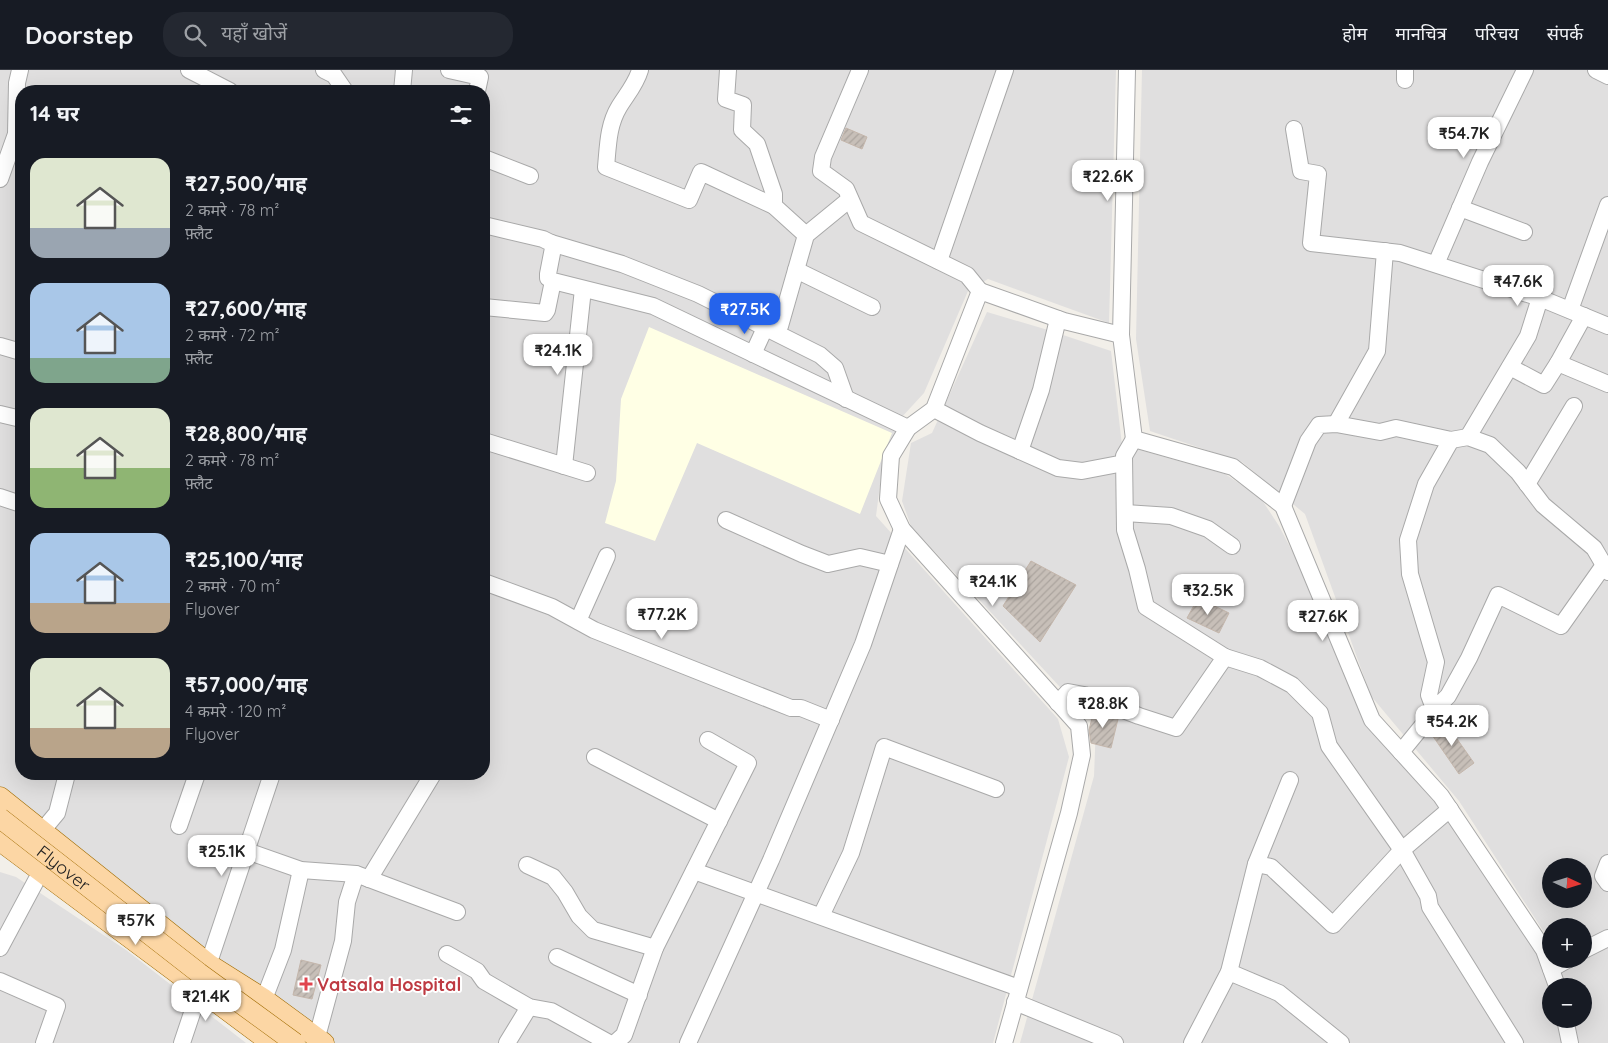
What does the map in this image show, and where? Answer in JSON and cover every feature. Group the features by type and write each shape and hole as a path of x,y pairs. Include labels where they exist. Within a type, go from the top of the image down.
{"main road":[{"path":"0,797 210,964 264,999 321,1040"},
{"name":"Flyover","path":"0,818 198,973 295,1043"},
{"path":"0,841 271,1043"}],"street":[{"path":"17,85 20,70"},
{"path":"189,70 218,85"},
{"path":"324,70 334,75 341,85"},
{"path":"403,85 404,70"},
{"path":"450,70 480,77 478,85"},
{"path":"728,70 726,99 743,105 742,130 757,144 774,194 774,206"},
{"path":"860,70 823,157 821,170 846,189 861,223 967,276 980,291 1058,319 1121,335"},
{"path":"938,261 1005,70"},
{"path":"1127,70 1121,335 1134,439 1124,456 1125,530 1146,606 1225,656 1260,668 1292,685 1320,712 1329,746 1402,850 1428,896 1430,907 1514,1043"},
{"path":"1436,264 1480,162 1525,70"},
{"path":"1596,70 1608,76"},
{"path":"637,71 637,81 618,108 609,130 606,167 689,200 701,172 774,206 806,235"},
{"path":"1294,129 1301,171 1318,174 1311,243 1400,253 1540,298 1608,326"},
{"path":"0,179 15,137"},
{"path":"490,160 530,176"},
{"path":"753,354 773,327 796,270 806,235 850,199"},
{"path":"1510,367 1544,385 1558,363 1577,313 1604,230 1608,205"},
{"path":"1460,208 1524,232"},
{"path":"490,226 543,239 622,264 698,294 773,327 828,361 835,368 846,399"},
{"path":"551,243 553,248 548,278 553,281 653,306 908,428"},
{"path":"1336,424 1377,351 1385,251"},
{"path":"796,270 872,307"},
{"path":"490,308 545,313 553,281"},
{"path":"564,466 583,289"},
{"path":"980,291 934,409 908,428 891,456 888,499 902,528 1079,726 1082,754 1069,813 1004,1043"},
{"path":"1468,437 1528,336 1540,298"},
{"path":"1020,451 1041,390 1058,319"},
{"path":"0,346 15,350"},
{"path":"1558,363 1608,384"},
{"path":"1527,484 1574,406"},
{"path":"934,409 980,433 1058,468 1082,471 1124,463"},
{"path":"0,414 15,418"},
{"path":"1284,506 1308,441 1319,425 1336,424 1380,432 1396,428 1452,440 1468,437 1490,446 1518,472 1543,505 1594,548 1606,569 1561,626 1498,595 1469,658 1448,696 1401,752"},
{"path":"1134,439 1233,467 1284,506 1372,720 1441,796 1544,950 1554,978"},
{"path":"1441,703 1432,703 1429,696 1436,662 1410,574 1408,540 1426,484 1452,440"},
{"path":"490,444 587,473"},
{"path":"0,497 15,502"},
{"path":"1125,513 1171,516 1208,529 1232,546"},
{"path":"726,520 828,564 860,557 890,564"},
{"path":"688,1043 756,892 863,644 902,528"},
{"path":"578,621 607,556"},
{"path":"490,584 552,606 594,630 791,708 801,708 831,720"},
{"path":"1058,703 1068,692 1084,695 1176,728 1225,656"},
{"path":"615,1043 624,1035 655,948 748,764 708,740"},
{"path":"821,916 851,853 884,747 996,789"},
{"path":"595,757 720,821"},
{"path":"42,831 57,813 65,780"},
{"path":"179,826 195,780"},
{"path":"182,1043 270,780"},
{"path":"321,1040 343,941 348,902 429,780"},
{"path":"1192,1043 1229,972 1256,864 1290,780"},
{"path":"1256,864 1271,867 1333,925 1402,850 1450,809"},
{"path":"0,948 40,871 59,844"},
{"path":"247,851 301,870 363,877 457,912"},
{"path":"1608,863 1603,876 1608,883"},
{"path":"527,865 553,877 580,916 593,930 655,948"},
{"path":"264,999 283,950 301,870"},
{"path":"694,871 821,916 1017,995 1116,1043"},
{"path":"1592,946 1608,938"},
{"path":"447,954 477,971 484,981 529,1007 550,1011 609,1043"},
{"path":"557,958 639,995"},
{"path":"1229,972 1280,993 1341,1043"},
{"path":"0,981 57,1006 44,1043"},
{"path":"507,1043 529,1007"},
{"path":"1567,1028 1570,1043"}],"shaded area":[{"path":"0,70 1116,70 1109,323 988,279 968,291 924,393 901,418 881,477 876,516 1058,719 1069,757 993,1043 321,1043 0,795"},
{"path":"1142,70 1608,70 1608,1043 1579,1043 1575,1028 1592,1028 1592,978 1562,978 1559,968 1592,968 1592,918 1542,918 1542,929 1459,801 1371,696 1305,514 1242,462 1150,431 1136,339"},
{"path":"987,312 1111,351 1122,445 1225,474 1260,497 1279,526 1379,718 1542,941 1542,968 1549,968 1550,978 1542,978 1542,1028 1571,1028 1574,1043 1020,1043 1094,776 1096,726 911,526 902,501 911,443 932,433"},
{"path":"649,327 892,433 860,514 697,443 655,541 605,523 616,481 621,399"},
{"path":"0,872 16,877 126,950 246,1043 0,1043"}],"building":[{"path":"846,128 867,137 862,149 841,140"},
{"path":"1031,561 1076,585 1040,642 1003,606"},
{"path":"1198,598 1229,613 1219,633 1187,618"},
{"path":"1094,710 1118,719 1111,748 1091,743 1089,730"},
{"path":"1443,719 1474,763 1459,774 1430,732"},
{"path":"301,960 321,965 312,999 293,995"}],"place":[{"name":"Vatsala Hospital","path":"306,984"}]}
